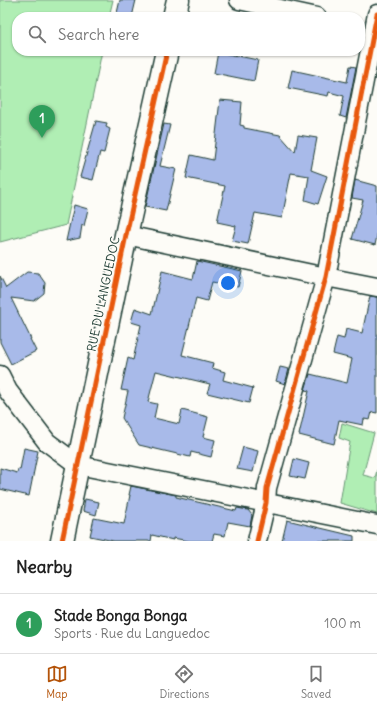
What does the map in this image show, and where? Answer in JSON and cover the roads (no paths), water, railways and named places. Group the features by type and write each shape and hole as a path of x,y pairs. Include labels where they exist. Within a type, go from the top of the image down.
{"street":[{"path":"175,12 178,0"},
{"path":"239,0 294,12"},
{"path":"257,541 266,503 267,488 326,277 372,25"},
{"name":"RUE DU LANGUEDOC","path":"62,541 126,235 166,56"},
{"path":"126,235 377,287"},
{"path":"0,375 8,391 47,442 78,465 377,525"}],"place":[{"name":"Stade Bonga Bonga","path":"42,138"}]}
